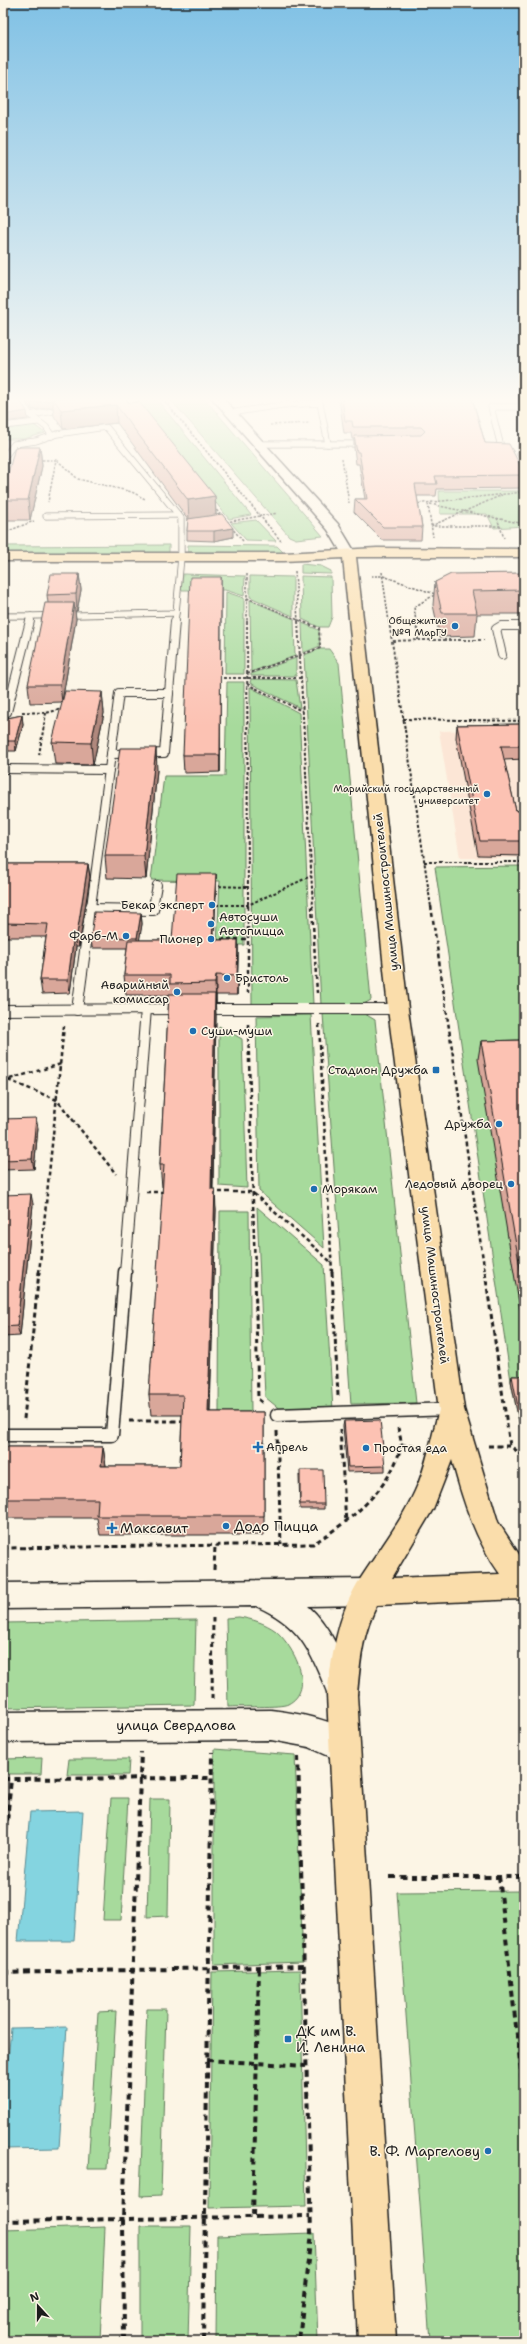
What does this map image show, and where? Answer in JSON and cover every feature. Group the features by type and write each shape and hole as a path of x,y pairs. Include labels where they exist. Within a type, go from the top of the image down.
{"main road":[{"name":"улица Машиностроителей","path":"315,507 333,527 344,543 350,559 398,1009 451,1409 476,1499 486,1527 498,1549 524,1585"},
{"path":"3,557 181,557 294,563 350,559 524,553"},
{"path":"350,559 524,564"},
{"name":"улица Машиностроителей","path":"377,2341 342,1695 346,1655 354,1624 368,1592 424,1502 436,1474 451,1409"},
{"path":"3,1596 368,1592 524,1585"},
{"path":"258,1594 290,1609 311,1630 327,1656 342,1695"},
{"name":"улица Свердлова","path":"3,1727 271,1725 303,1729 328,1737 344,1748"}],"lane":[{"path":"111,754 164,753 181,557 181,525 170,507"},
{"path":"46,516 176,515"},
{"path":"181,525 188,524"},
{"path":"3,616 176,613"},
{"path":"5,712 31,616"},
{"path":"502,655 496,629 501,626 524,626"},
{"path":"77,1010 119,693 169,692"},
{"path":"3,769 109,770"},
{"path":"90,909 153,910 156,885"},
{"path":"3,1010 398,1009"},
{"path":"3,1435 112,1435 130,1192 146,1010"},
{"path":"276,1415 451,1409"}],"path":[{"path":"3,533 46,516 48,507"},
{"path":"161,507 176,515"},
{"path":"214,507 245,542"},
{"path":"252,507 282,543"},
{"path":"428,507 433,540"},
{"path":"443,507 524,524"},
{"path":"431,526 474,507"},
{"path":"226,522 278,513"},
{"path":"497,518 506,544"},
{"path":"431,526 500,526"},
{"path":"294,563 346,1523"},
{"path":"382,572 510,1446"},
{"path":"247,574 248,1009 258,1399 276,1415 281,1544"},
{"path":"371,576 383,576 435,595"},
{"path":"418,640 414,607 440,592"},
{"path":"247,598 319,628 320,648 247,674"},
{"path":"393,641 492,640"},
{"path":"216,678 301,678"},
{"path":"247,684 303,712"},
{"path":"5,712 46,713 67,708"},
{"path":"36,769 46,713"},
{"path":"403,720 524,721"},
{"path":"501,721 502,726"},
{"path":"424,862 524,862"},
{"path":"216,905 248,905 311,876"},
{"path":"210,886 248,887"},
{"path":"214,939 248,940"},
{"path":"22,1435 66,1010"},
{"path":"3,1081 60,1064"},
{"path":"8,1080 57,1100 130,1192 168,1192"},
{"path":"206,1192 252,1192 331,1262"},
{"path":"3,1548 313,1544 346,1523 388,1478 401,1445 395,1411"},
{"path":"113,1421 190,1422"},
{"path":"401,1445 417,1446"},
{"path":"485,1446 510,1446 524,1456"},
{"path":"203,2341 214,1546"},
{"path":"124,2341 123,2218 141,1745"},
{"path":"298,1753 310,2216 310,2233 299,2341"},
{"path":"3,1779 211,1778"},
{"path":"3,1862 11,1779"},
{"path":"499,1876 524,2097"},
{"path":"390,1877 524,1877"},
{"path":"3,1973 304,1966"},
{"path":"253,2216 259,1967"},
{"path":"207,2060 306,2066"},
{"path":"3,2221 310,2216"}],"shaded area":[{"name":"Марийский государственный университет","path":"524,729 524,858 460,858 439,731"}],"green space":[{"path":"220,507 245,507 251,515 229,519"},
{"path":"264,507 298,507 323,536 296,539 289,536"},
{"path":"440,507 524,507 524,526 494,528 487,514 440,514"},
{"path":"256,520 276,541 246,540 231,523"},
{"path":"169,545 169,553 3,554 3,546"},
{"path":"188,545 277,546 284,553 188,552"},
{"path":"301,564 321,566 331,571 331,574 301,573"},
{"path":"183,574 245,576 244,596 225,590 181,590"},
{"path":"250,576 293,577 293,616 250,597"},
{"path":"301,576 331,577 332,617 328,627 319,627 302,619"},
{"path":"226,592 244,598 244,674 225,674"},
{"path":"250,600 294,619 295,656 251,672"},
{"path":"302,623 319,630 320,646 303,653"},
{"path":"320,649 329,649 339,663 371,1000 362,1005 321,1005 304,655"},
{"path":"296,658 296,676 251,676 251,674"},
{"path":"251,679 296,680 300,708 250,683"},
{"path":"227,682 244,682 244,945 217,945 220,881 151,880 164,776 225,776"},
{"path":"250,687 299,713 313,1004 252,1004"},
{"name":"Дружба","path":"524,866 524,1432 521,1432 511,1381 435,867"},
{"path":"323,1014 365,1014 375,1020 416,1403 351,1404"},
{"path":"311,1015 324,1248 259,1191 256,1016"},
{"path":"219,1026 242,1039 247,1188 219,1186"},
{"path":"257,1207 324,1265 333,1410 282,1411 265,1397"},
{"path":"220,1211 249,1211 251,1413 219,1413"},
{"path":"239,1617 258,1622 276,1631 283,1638 295,1657 301,1678 301,1688 297,1697 288,1704 228,1707 226,1618"},
{"path":"196,1620 194,1705 3,1708 3,1623"},
{"path":"214,1749 295,1755 303,1962 214,1965"},
{"path":"42,1758 41,1774 3,1774 3,1759"},
{"path":"69,1759 129,1759 128,1775 67,1775"},
{"path":"111,1798 128,1798 121,1920 103,1920"},
{"path":"150,1799 170,1799 168,1916 147,1917"},
{"path":"524,1891 524,2341 430,2341 397,1892"},
{"path":"300,1970 306,2206 209,2208 212,1972"},
{"path":"147,2009 166,2009 161,2195 140,2196"},
{"path":"116,2011 107,2169 88,2169 98,2012"},
{"path":"140,2226 191,2226 188,2341 140,2341"},
{"path":"105,2227 100,2341 3,2341 3,2230"},
{"path":"314,2233 318,2341 216,2341 217,2236"}],"water":[{"path":"83,1811 74,1941 18,1941 30,1812"},
{"path":"67,2027 59,2148 3,2149 3,2116 11,2028"}],"building":[{"path":"363,507 419,507 422,527 383,527"},
{"path":"222,514 233,528 214,531 187,531 188,519"},
{"path":"524,573 524,590 472,591 477,613 442,613 435,582 451,574"},
{"path":"51,574 79,574 76,594 47,595"},
{"path":"190,577 221,577 220,755 183,755"},
{"path":"45,603 74,603 60,685 28,685"},
{"path":"65,691 102,692 91,743 52,742"},
{"path":"22,715 15,741 3,741 3,719"},
{"path":"524,724 524,746 501,746 516,811 524,811 524,841 480,841 457,725"},
{"path":"120,748 156,748 144,856 105,856"},
{"path":"3,864 88,864 77,934 74,934 68,980 40,980 48,924 3,923"},
{"path":"177,874 216,874 212,940 238,940 237,976 216,975 215,983 170,984 170,975 124,975 128,940 172,940"},
{"path":"94,912 141,913 137,938 91,937"},
{"path":"169,994 215,994 211,1189 215,1189 208,1412 264,1412 264,1516 97,1516 98,1499 3,1499 3,1447 103,1447 101,1466 180,1466 183,1395 149,1395 164,1165 160,1165"},
{"name":"Ледовый дворец","path":"524,1040 524,1291 481,1041"},
{"path":"36,1118 32,1159 3,1160 3,1119"},
{"path":"31,1194 17,1326 3,1327 3,1195"},
{"path":"512,1376 524,1376 524,1427 522,1427"},
{"path":"380,1420 385,1466 348,1467 344,1421"},
{"path":"300,1470 323,1470 324,1504 300,1504"}],"place":[{"name":"Общежитие №9 МарГУ","path":"455,626"},
{"name":"Марийский государственный университет","path":"487,794"},
{"name":"Бекар эксперт","path":"212,905"},
{"name":"Автосуши Автопицца","path":"211,924"},
{"name":"Фарб-М","path":"126,936"},
{"name":"Пионер","path":"211,939"},
{"name":"Бристоль","path":"227,978"},
{"name":"Аварийный комиссар","path":"177,992"},
{"name":"Суши-муши","path":"193,1031"},
{"name":"Стадион Дружба","path":"436,1070"},
{"name":"Дружба","path":"499,1124"},
{"name":"Ледовый дворец","path":"511,1184"},
{"name":"Морякам","path":"314,1189"},
{"name":"Апрель","path":"258,1447"},
{"name":"Простая еда","path":"366,1448"},
{"name":"Додо Пицца","path":"226,1526"},
{"name":"Максавит","path":"112,1528"},
{"name":"ДК им В. И. Ленина","path":"288,2039"},
{"name":"В. Ф. Маргелову","path":"488,2151"}]}
